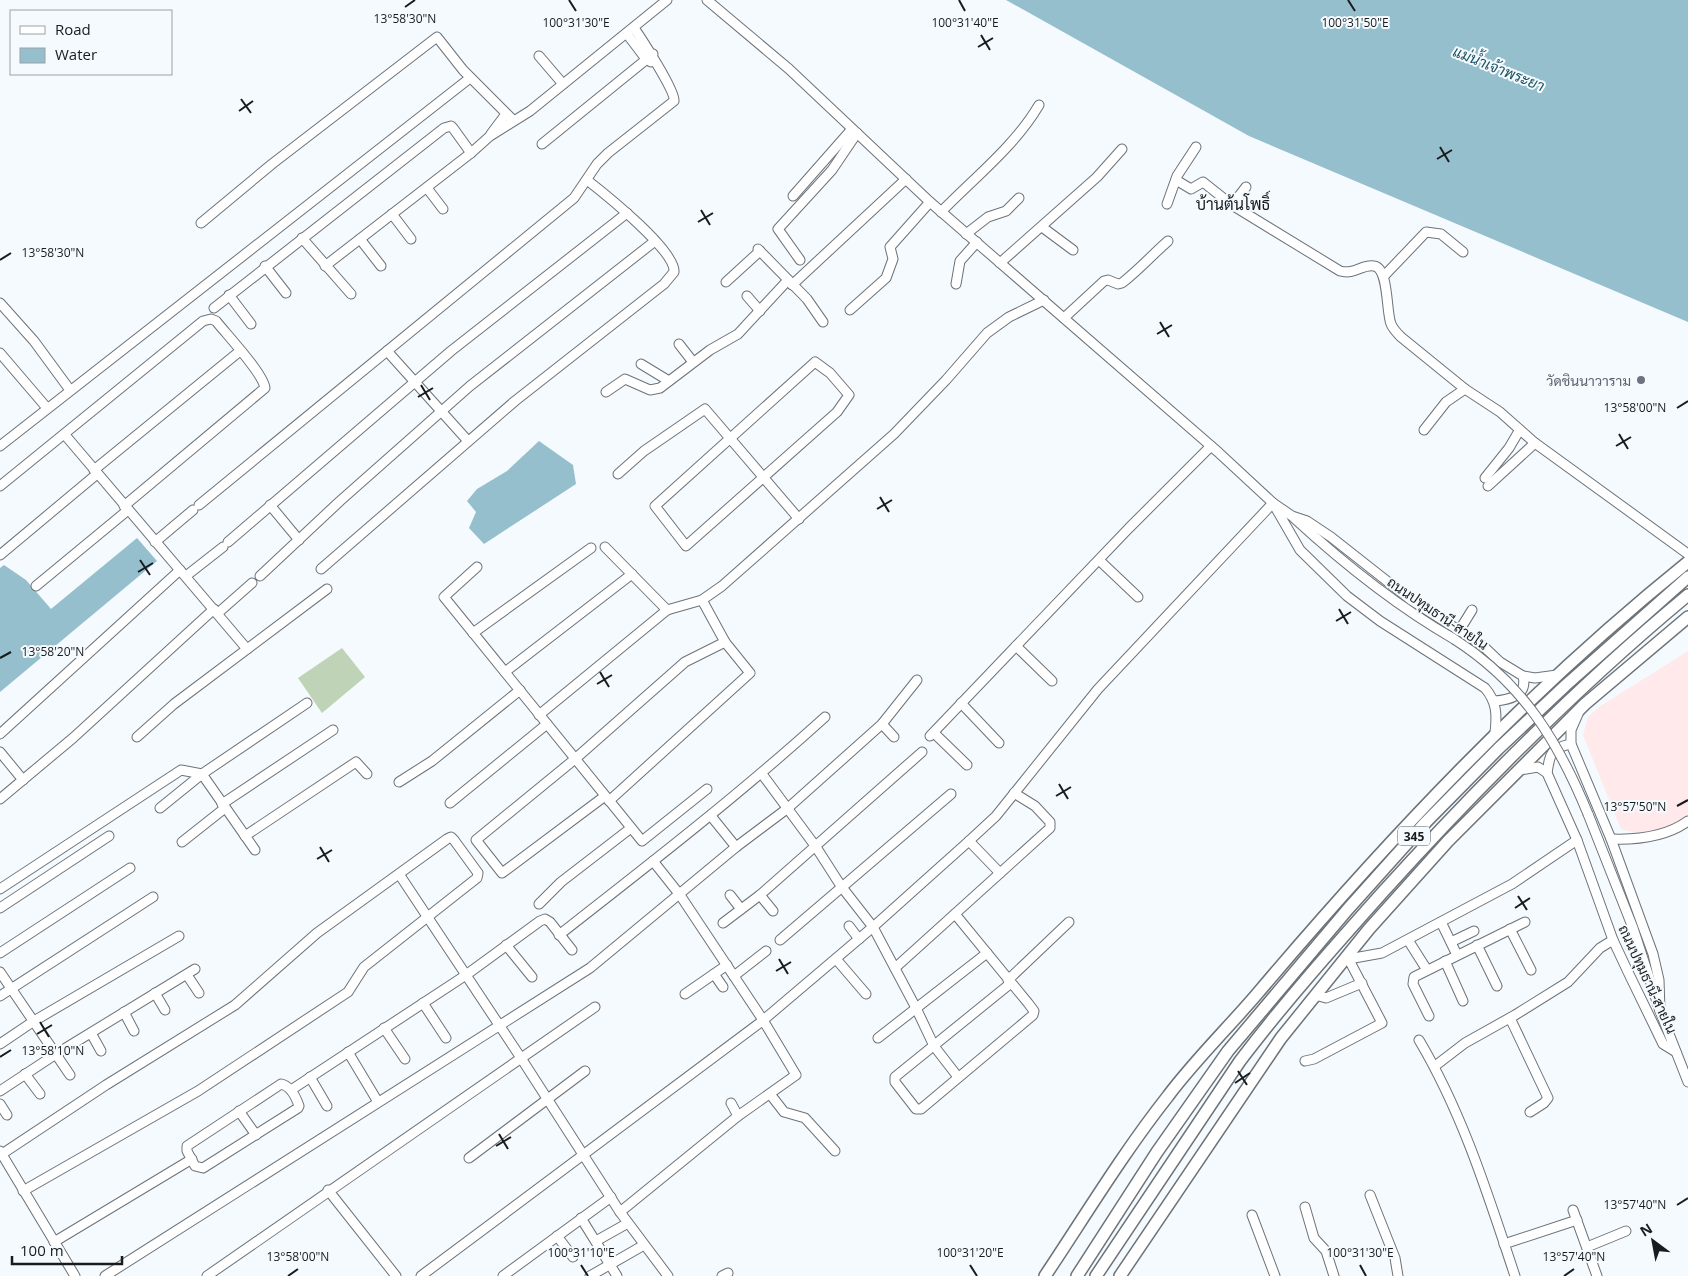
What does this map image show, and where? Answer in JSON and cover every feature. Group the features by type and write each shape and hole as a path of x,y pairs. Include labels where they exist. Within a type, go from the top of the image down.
{"main road":[{"path":"1045,1276 1158,1108 1318,922 1414,815 1495,732 1634,606 1688,562"},
{"name":"345","path":"1077,1276 1183,1114 1253,1020 1316,947 1426,822 1560,691 1688,577"},
{"name":"345","path":"1096,1276 1175,1156 1262,1032 1352,927 1437,832 1508,760 1659,619 1688,595"},
{"path":"1580,654 1650,610"},
{"path":"1120,1276 1276,1046 1315,995 1387,909 1448,841 1585,704 1606,684 1688,617"},
{"path":"1606,684 1659,619"},
{"path":"1352,927 1387,909"},
{"path":"1316,947 1318,922"}],"street":[{"path":"325,266 471,153 509,117 530,111 667,0"},
{"path":"707,0 832,108 941,212 1211,446 1273,503 1292,516 1307,520 1411,600 1523,676 1535,678 1557,675"},
{"path":"155,542 574,198 608,153 674,101 673,92 630,31"},
{"path":"201,223 272,164 437,37 470,78 509,117"},
{"path":"538,56 563,84"},
{"path":"542,144 649,57"},
{"path":"0,446 470,78"},
{"path":"941,212 1012,140 1031,118 1039,105"},
{"path":"214,308 265,266 447,126 454,128 471,153"},
{"path":"793,196 855,131"},
{"path":"800,260 778,229 826,177 855,131"},
{"path":"1167,204 1176,180 1196,147"},
{"path":"1000,263 1097,177 1122,149"},
{"path":"606,392 625,379 655,390 670,381 693,362 738,334 790,283 906,179"},
{"path":"321,570 468,441 670,278 674,272 672,261 655,241 627,213 586,180"},
{"path":"1176,180 1191,189 1203,182 1232,204 1340,271 1354,272 1373,266 1377,267 1384,276 1392,327 1465,389 1500,412 1519,431 1688,554"},
{"path":"1232,204 1246,187"},
{"path":"427,188 443,209"},
{"path":"966,234 988,217 1006,211 1019,198"},
{"path":"850,310 886,278 893,259 890,247 930,202"},
{"path":"0,734 183,573 226,544 451,351 627,213"},
{"path":"392,214 411,239"},
{"path":"1042,227 1073,250"},
{"path":"1384,276 1426,232 1441,234 1463,252"},
{"path":"302,238 351,294"},
{"path":"360,239 381,266"},
{"path":"0,799 216,611 256,580 441,412 513,352 655,241"},
{"path":"1064,318 1104,281 1122,283 1148,263 1151,256 1168,241"},
{"path":"956,284 960,261 976,242"},
{"path":"726,282 759,250 807,299 823,322"},
{"path":"265,266 286,294"},
{"path":"229,295 251,324"},
{"path":"747,296 760,311"},
{"path":"539,715 666,610 702,600 722,586 894,434 946,380 987,332 1009,317 1044,300"},
{"path":"0,303 34,340 70,390"},
{"path":"0,486 206,319 216,321 263,381 265,388 263,391 36,586"},
{"path":"679,344 693,362"},
{"path":"0,555 240,351"},
{"path":"386,351 468,441"},
{"path":"0,353 47,408"},
{"path":"815,362 830,373 849,395 837,412 686,546 655,506 731,439 815,362"},
{"path":"641,364 670,381"},
{"path":"1424,430 1446,402 1465,389"},
{"path":"618,474 644,451 705,409 799,518"},
{"path":"1519,431 1487,482 1535,443"},
{"path":"65,435 247,649"},
{"path":"967,765 932,734 1211,446"},
{"path":"1273,503 1300,550 1324,575 1359,605 1402,635 1478,682 1494,701 1497,716 1495,732"},
{"path":"421,1276 763,1020 873,928 969,841 996,816 1098,689 1273,503"},
{"path":"270,505 299,540"},
{"name":"ถนนปทุมธานี-สายใน","path":"1292,516 1370,584 1428,624 1474,652 1497,671 1530,706 1568,766 1634,928 1660,1011 1688,1081"},
{"path":"605,547 666,610"},
{"path":"473,633 591,548"},
{"path":"1099,560 1138,597"},
{"path":"477,567 444,597 642,841 707,789"},
{"path":"504,672 632,574"},
{"path":"137,737 174,704 327,589"},
{"path":"702,600 725,642 750,673 607,798 502,873 476,840 575,759 685,662 725,642"},
{"path":"1459,631 1472,610"},
{"path":"1016,646 1052,681"},
{"path":"1494,701 1508,700 1516,697 1523,688 1523,676"},
{"path":"105,1276 590,968 736,847 788,808 882,724 917,680"},
{"path":"399,782 432,761 520,690"},
{"path":"160,808 202,774 307,703"},
{"path":"962,703 999,743"},
{"path":"1585,704 1574,721 1571,730 1571,744 1611,839 1653,954 1658,980 1660,1011"},
{"path":"559,934 711,816 762,774 825,717"},
{"path":"450,803 547,724"},
{"path":"882,724 894,737"},
{"path":"182,842 224,806 333,730"},
{"path":"1518,770 1538,767 1547,773 1552,751 1558,746 1571,744"},
{"path":"0,752 23,780"},
{"path":"723,923 760,895 816,847 922,752"},
{"path":"245,836 356,762 367,774"},
{"path":"0,889 181,770 202,774 255,850"},
{"name":"ถนนปทุมธานี-สายใน","path":"1547,773 1577,840 1614,940 1663,1044 1676,1052"},
{"path":"762,774 873,928 934,1046 958,1077"},
{"path":"895,968 1052,825 1036,806 1014,793"},
{"path":"780,940 951,794"},
{"path":"711,816 736,847"},
{"path":"1611,839 1645,838 1662,834 1687,824"},
{"path":"540,904 562,882 631,828"},
{"path":"0,908 109,836"},
{"path":"23,1191 198,1091 348,992 364,967 477,878 478,873 451,837 309,940 235,1005 1,1153 23,1191 75,1276"},
{"path":"1347,956 1354,958 1382,953 1408,940 1512,884 1577,840"},
{"path":"969,841 1000,873"},
{"path":"620,1212 738,1116 796,1075 727,965 680,895 653,862"},
{"path":"0,953 130,868"},
{"path":"399,874 620,1212 668,1276"},
{"path":"730,895 742,909"},
{"path":"760,895 773,911"},
{"path":"0,996 152,898"},
{"path":"955,914 1009,982 1034,1011 1034,1015 921,1109 916,1109 895,1082 895,1078 1009,982 1069,922"},
{"path":"291,1090 466,975 506,944 545,919 572,950"},
{"path":"1441,922 1457,955"},
{"path":"1429,1016 1414,984 1414,977 1525,922"},
{"path":"849,926 860,939"},
{"path":"1510,929 1531,970"},
{"path":"1451,942 1474,931"},
{"path":"0,1044 34,1021 180,936"},
{"path":"1408,940 1427,970"},
{"path":"1435,1066 1465,1043 1568,982 1600,948 1614,940"},
{"path":"506,944 532,977"},
{"path":"1477,945 1497,986"},
{"path":"734,976 766,951"},
{"path":"878,1038 987,953"},
{"path":"1305,1061 1314,1059 1382,1023 1347,956"},
{"path":"836,960 866,994"},
{"path":"1445,961 1463,1001"},
{"path":"685,994 727,965"},
{"path":"0,1092 56,1054 195,969"},
{"path":"0,972 70,1075"},
{"path":"186,974 200,994"},
{"path":"714,974 723,987"},
{"path":"1315,995 1326,998 1362,983"},
{"path":"156,993 164,1010"},
{"path":"423,1003 446,1038"},
{"path":"207,1276 328,1190 595,1007"},
{"path":"124,1012 134,1031"},
{"path":"1510,1018 1548,1098 1544,1104 1530,1112"},
{"path":"384,1028 404,1059"},
{"path":"91,1033 101,1051"},
{"path":"1419,1040 1435,1066 1467,1136 1515,1276"},
{"path":"348,1052 378,1102"},
{"path":"469,1158 585,1071"},
{"path":"25,1074 40,1094"},
{"path":"310,1077 326,1106"},
{"path":"281,1084 291,1090 300,1106 298,1108 203,1168 197,1167 187,1151 188,1146 281,1084"},
{"path":"770,1094 784,1112 805,1118 835,1151"},
{"path":"731,1103 738,1116"},
{"path":"0,1104 7,1115"},
{"path":"239,1111 256,1135"},
{"path":"54,1242 192,1159"},
{"path":"328,1190 396,1276"},
{"path":"1370,1195 1394,1258 1398,1276"},
{"path":"503,1276 611,1197"},
{"path":"1305,1207 1314,1238 1326,1251 1334,1276"},
{"path":"1574,1210 1598,1276"},
{"path":"1252,1215 1276,1276"},
{"path":"581,1218 617,1276"},
{"path":"1504,1244 1577,1220"},
{"path":"596,1241 628,1223"},
{"path":"1587,1247 1626,1231"},
{"path":"557,1236 573,1258"},
{"path":"590,1276 644,1244"}],"shaded area":[{"path":"1688,651 1688,818 1671,827 1644,835 1621,829 1583,735 1588,717 1599,707"}],"green space":[{"path":"342,648 365,677 322,713 298,678"}],"water":[{"name":"แม่น้ำเจ้าพระยา","path":"1006,0 1688,0 1688,322 1249,136"},
{"path":"539,441 573,465 576,484 484,544 469,528 476,512 467,501 477,489 507,471"},
{"path":"137,538 157,561 0,692 0,568 4,565 26,580 51,609"}],"place":[{"name":"วัดชินนาวาราม","path":"1641,380"}],"district":[{"name":"บ้านต้นโพธิ์","path":"1233,204"}]}
